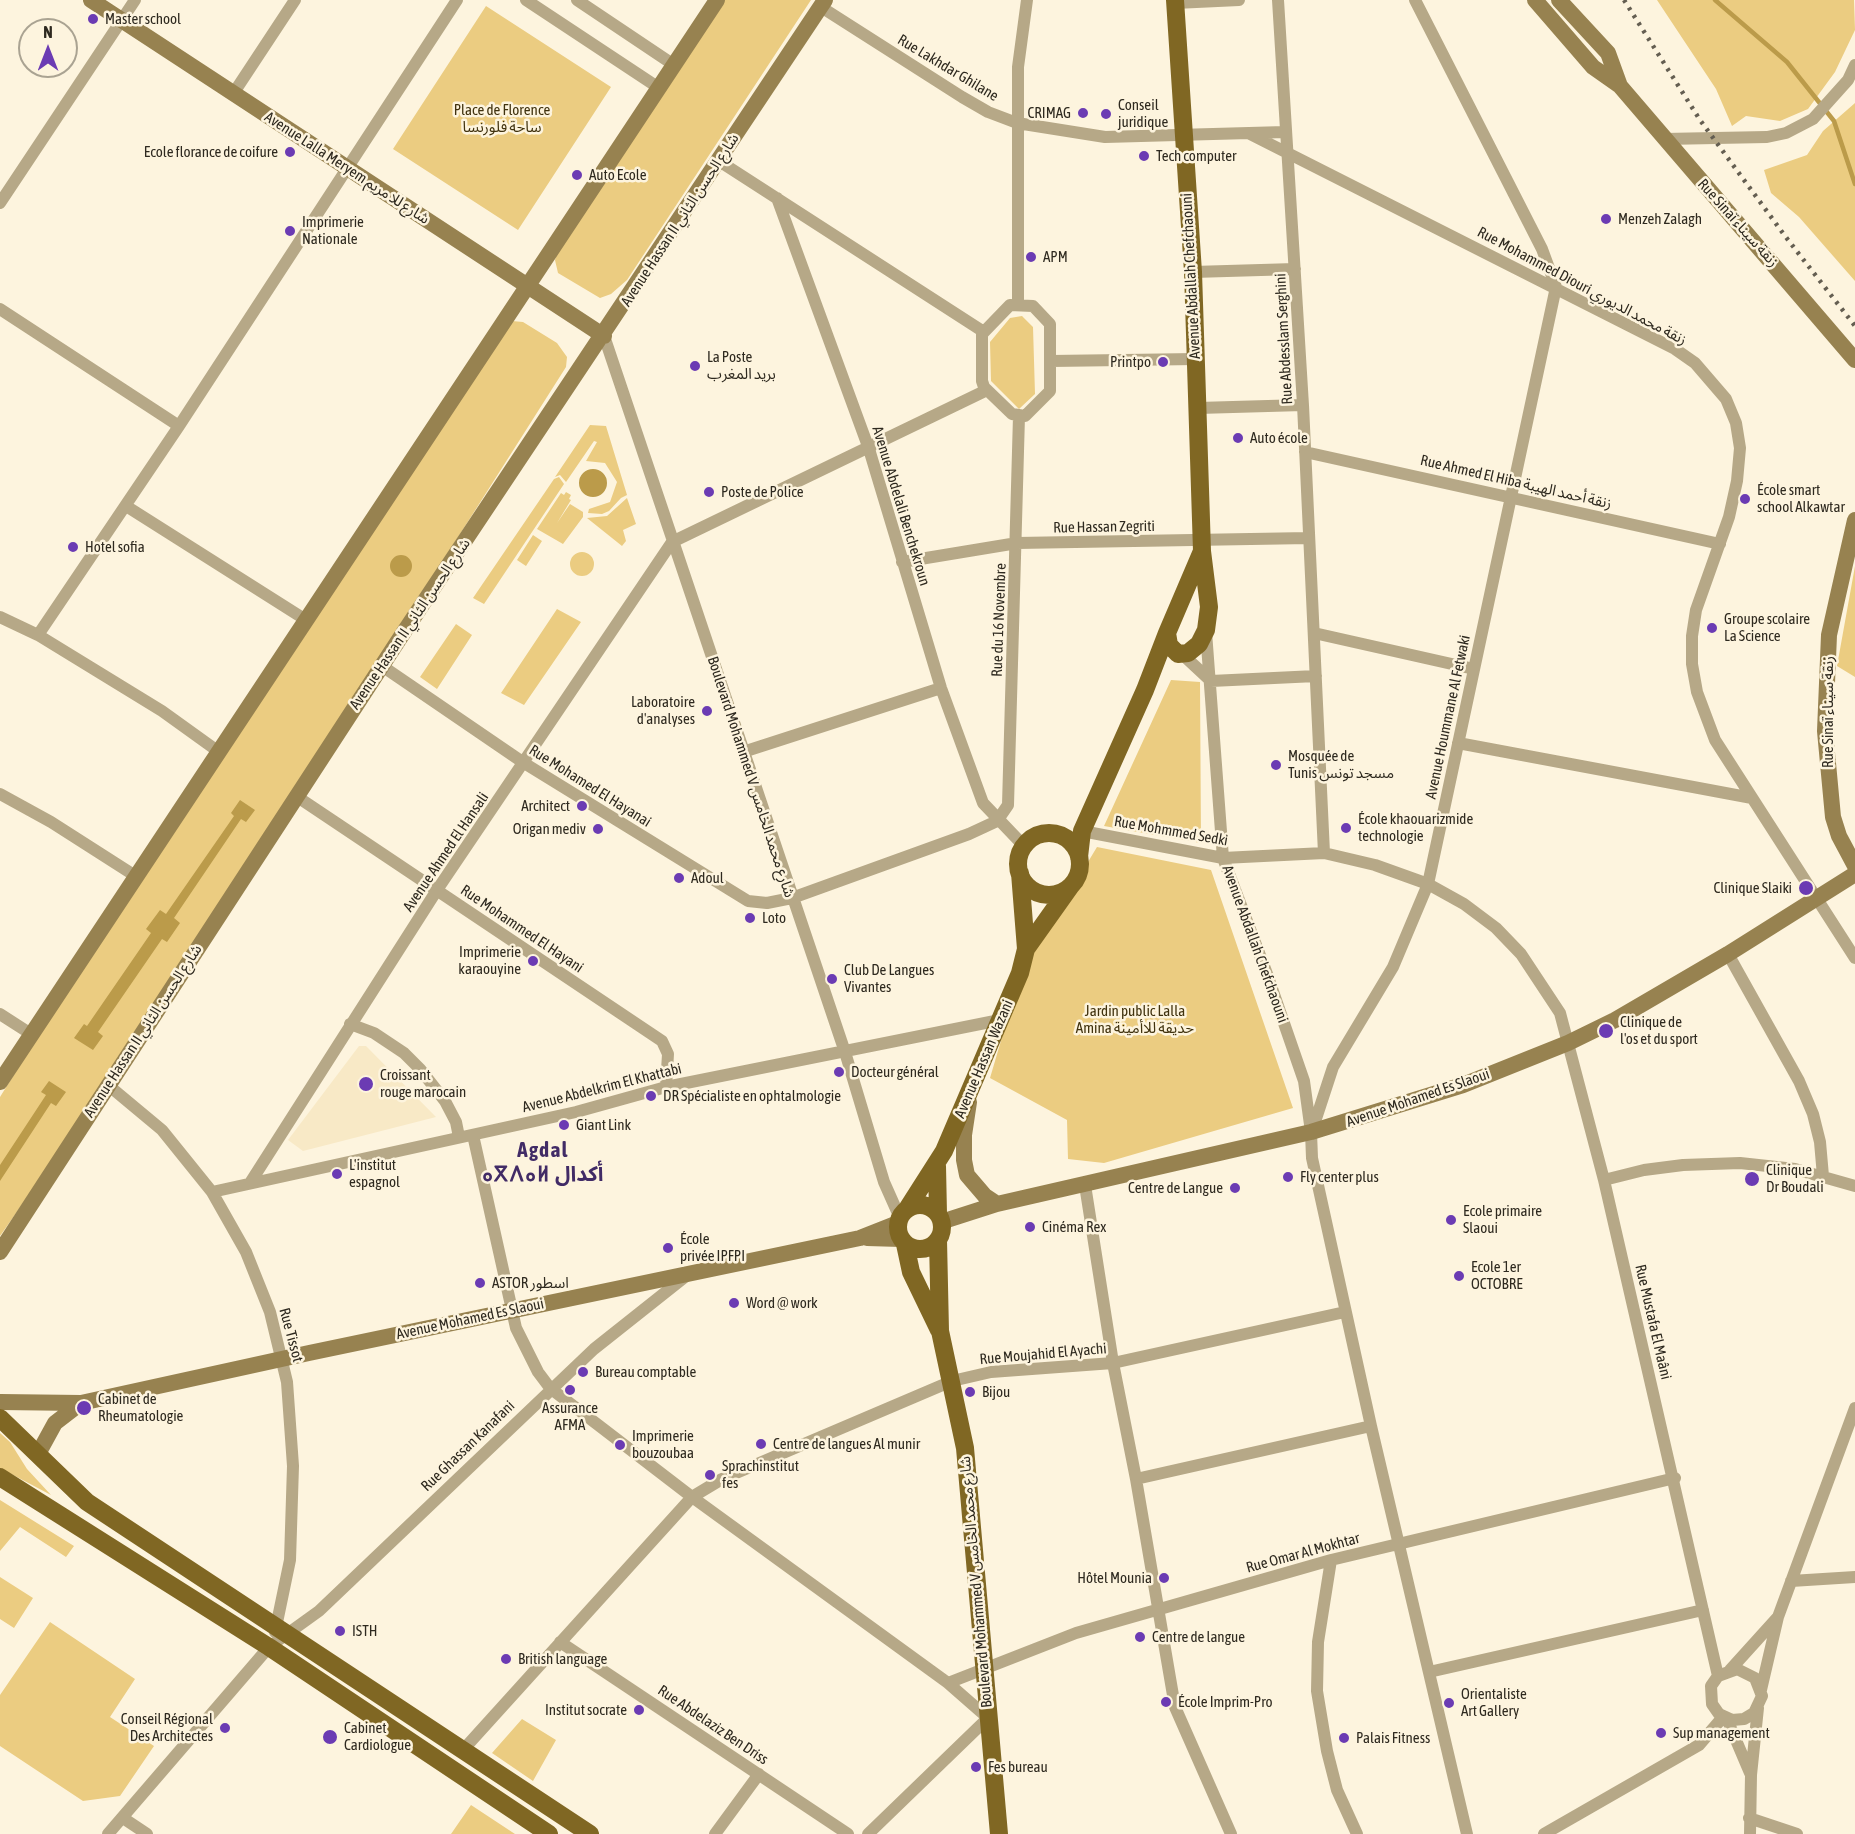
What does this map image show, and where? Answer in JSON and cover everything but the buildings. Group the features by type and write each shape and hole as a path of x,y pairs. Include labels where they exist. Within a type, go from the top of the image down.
{"main road":[{"name":"Avenue Abdallah Chefchaouni","path":"1175,2 1193,272 1202,546 1209,607 1206,630"},
{"name":"Avenue Abdallah Chefchaouni","path":"1167,633 1202,546"},
{"path":"1184,591 1194,586 1206,592"},
{"path":"1145,690 1180,654 1193,650 1206,630"},
{"path":"1167,633 1168,645 1180,654"},
{"path":"1074,834 1043,833 1029,840 1018,860 1020,873 1028,886 1041,893 1057,893 1071,886 1079,873 1079,857 1074,834 1145,690 1167,633"},
{"name":"Avenue Hassan Wazani","path":"902,1227 937,1166 1020,973 1026,949 1020,873"},
{"name":"Avenue Hassan Wazani","path":"1026,949 1071,886"},
{"name":"Avenue Hassan Wazani","path":"937,1166 939,1225"},
{"path":"924,1206 939,1225 921,1249 902,1227 924,1206"},
{"name":"Boulevard Mohammed V شارع محمد الخامس","path":"939,1225 940,1331"},
{"name":"Boulevard Mohammed V شارع محمد الخامس","path":"902,1227 911,1272 940,1331 964,1448 982,1669 999,1834"},
{"path":"0,1418 87,1502 283,1629 590,1834"},
{"path":"0,1477 67,1517 269,1647 549,1834"}],"street":[{"name":"Avenue Lalla Meryem شارع للا مريم","path":"91,0 604,336"},
{"path":"0,203 135,0"},
{"path":"233,94 295,0"},
{"path":"38,635 179,426 457,0"},
{"path":"526,0 659,88"},
{"path":"577,0 674,65"},
{"path":"0,1082 717,0"},
{"path":"1018,305 1017,123 1021,28 1027,0"},
{"path":"1175,2 1239,0"},
{"name":"Rue Abdesslam Serghini","path":"1278,0 1303,405 1324,852"},
{"path":"1415,0 1538,239 1556,287"},
{"name":"Rue Sinaï زنقة سيناء","path":"1534,0 1593,67 1620,86 1855,360"},
{"name":"Rue Sinaï زنقة سيناء","path":"1559,0 1608,53 1620,86"},
{"name":"Rue Lakhdar Ghilane","path":"823,3 962,97 988,112 1017,123 1105,137 1183,137 1285,132"},
{"name":"Avenue Hassan II شارع الحسن الثاني","path":"0,1252 296,796 604,336 823,3"},
{"path":"1664,139 1767,137 1801,127 1820,111 1848,80 1855,65"},
{"name":"Rue Mohammed Diouri زنقة محمد الديوري","path":"1251,134 1675,349 1695,363 1726,399 1736,423 1740,448 1737,481 1720,544 1696,610 1692,636 1692,664 1705,717 1715,740 1855,958"},
{"path":"719,161 984,332"},
{"name":"Avenue Abdelali Benchekroun","path":"777,198 869,449 941,688 983,803 1024,846"},
{"path":"1193,272 1295,269"},
{"name":"Avenue Hoummane Al Fetwaki","path":"1311,1132 1333,1067 1393,967 1428,885 1556,287"},
{"path":"1018,305 1033,306 1049,321 1050,361 1049,395 1029,414 1019,416 1011,414 987,390 982,381 981,338 1006,306 1018,305"},
{"path":"0,309 179,426"},
{"name":"Boulevard Mohammed V شارع محمد الخامس","path":"604,336 845,1052 882,1175 902,1227"},
{"path":"1050,361 1196,360"},
{"path":"672,542 869,449 987,390"},
{"path":"1198,408 1303,405"},
{"name":"Rue du 16 Novembre","path":"998,821 1004,813 1009,794 1019,416"},
{"name":"Rue Ahmed El Hiba زنقة أحمد الهيبة","path":"1305,452 1510,495 1720,544"},
{"path":"126,506 306,620"},
{"name":"Rue Sinaï زنقة سيناء","path":"1855,520 1829,635 1826,731 1833,817 1839,836 1855,866"},
{"name":"Rue Hassan Zegriti","path":"902,562 1017,543 1202,546 1309,538"},
{"name":"Avenue Ahmed El Hansali","path":"250,1183 437,890 672,542"},
{"path":"0,617 38,635 162,711 219,752"},
{"name":"Avenue Abdallah Chefchaouni","path":"1206,630 1223,858 1304,1081 1312,1158 1371,1426 1467,1834"},
{"path":"1314,633 1474,669"},
{"path":"1180,654 1211,681 1316,676"},
{"name":"Rue Mohamed El Hayanai","path":"382,666 524,763 742,899 759,903 792,898 998,821"},
{"path":"743,752 941,688"},
{"path":"1458,743 1752,798"},
{"path":"0,794 51,822 137,877"},
{"name":"Rue Mohammed El Hayani","path":"296,796 662,1041 668,1054 666,1087"},
{"name":"Rue Mohmmed Sedki","path":"1074,834 1223,858 1324,852 1375,865 1428,885 1464,904 1496,928 1521,954 1560,1013 1568,1043"},
{"name":"Avenue Mohamed Es Slaoui","path":"939,1225 997,1204 1311,1132 1418,1100 1568,1043 1615,1020 1728,954 1855,874"},
{"path":"1728,954 1808,1103 1820,1142 1823,1176"},
{"path":"0,1014 31,1034"},
{"name":"Avenue Abdelkrim El Khattabi","path":"212,1192 576,1112 666,1087 1000,1020"},
{"path":"350,1024 374,1033 404,1053 420,1069 445,1101 456,1122 459,1137"},
{"name":"Rue Mustafa El Maâni","path":"1568,1043 1604,1180 1675,1478 1718,1676"},
{"name":"Rue Tissot","path":"108,1085 162,1130 212,1192 255,1273 284,1358 291,1418 292,1528 283,1629"},
{"path":"970,1091 963,1160 967,1175 985,1196 997,1204"},
{"path":"473,1135 516,1328 538,1372 550,1388 692,1497 948,1683 988,1718 868,1834"},
{"path":"1604,1180 1644,1170 1712,1163 1767,1165 1823,1176 1855,1186"},
{"path":"1085,1185 1113,1363 1136,1479 1156,1610 1175,1707 1231,1834"},
{"name":"Avenue Mohamed Es Slaoui","path":"0,1402 81,1403 284,1358 860,1238 902,1227"},
{"name":"Rue Ghassan Kanafani","path":"108,1834 283,1629 318,1611 594,1348 692,1272"},
{"name":"Rue Moujahid El Ayachi","path":"463,1750 692,1497 722,1479 952,1381 991,1372 1113,1363 1346,1312"},
{"name":"Avenue Mohamed Es Slaoui","path":"38,1454 55,1423 81,1403"},
{"path":"1750,1834 1751,1775 1758,1708 1778,1617 1855,1408"},
{"path":"1136,1479 1371,1426"},
{"name":"Rue Omar Al Mokhtar","path":"948,1683 1077,1633 1331,1560 1398,1542 1675,1478"},
{"path":"1331,1560 1318,1642 1317,1691 1327,1751 1337,1790 1357,1834"},
{"path":"1791,1581 1855,1577"},
{"path":"1429,1672 1703,1610"},
{"path":"1751,1775 1725,1718 1715,1709 1710,1698 1712,1686 1718,1676 1730,1670 1778,1617"},
{"name":"Rue Abdelaziz Ben Driss","path":"560,1642 849,1834"},
{"path":"1730,1670 1750,1673 1761,1690"},
{"path":"1725,1718 1744,1719 1758,1708"},
{"path":"1544,1834 1700,1745 1725,1718"},
{"path":"715,1834 759,1774"},
{"path":"123,1818 147,1834"},
{"path":"1749,1818 1797,1834"}],"shaded area":[{"path":"593,469 603,473 607,483 603,493 593,497 583,493 579,483 583,473"},
{"path":"401,555 409,558 412,566 409,574 401,577 393,574 390,566 393,558"},
{"path":"240,800 255,810 246,822 241,819 174,918 180,923 167,942 162,939 98,1032 103,1036 93,1050 74,1038 84,1024 87,1026 151,933 146,929 160,910 166,914 234,816 231,813"},
{"name":"Croissant rouge marocain","path":"359,1046 366,1046 436,1117 303,1151 288,1140"},
{"path":"49,1081 66,1092 56,1106 51,1103 0,1181 0,1165 46,1095 41,1092"}],"green space":[{"path":"717,0 811,0 627,280 611,294 600,298 558,273 555,260 559,246"},
{"path":"1657,0 1854,0 1855,30 1835,72 1808,109 1780,121 1746,116 1732,126 1716,89"},
{"name":"Place de Florence ساحة فلورنسا","path":"486,6 611,87 518,230 393,149"},
{"path":"1855,103 1855,281 1799,217 1771,193 1764,170 1807,155 1823,131"},
{"path":"1022,316 1033,327 1035,394 1019,409 991,381 990,342 1010,318"},
{"path":"512,321 523,322 557,343 567,357 566,367 229,898 91,1106 0,1236 0,1097 153,851"},
{"path":"590,425 606,426 627,495 609,511 602,514 588,513 589,509 610,502 617,482 605,463 586,461 597,442 594,441 566,482 560,475 555,477"},
{"path":"559,477 564,484 484,604 473,598 554,479"},
{"path":"566,492 571,495 569,499 571,500 557,523 570,504 583,512 583,517 563,544 537,529 561,493 564,495"},
{"path":"627,498 636,524 623,530 626,541 622,546 587,518 607,516"},
{"path":"533,535 542,541 526,566 517,560"},
{"path":"582,552 590,556 594,564 590,572 582,576 574,572 570,564 574,556"},
{"path":"1855,566 1855,677 1837,666"},
{"path":"557,609 581,622 524,705 501,693"},
{"path":"456,624 472,635 437,689 420,677"},
{"path":"1171,680 1200,682 1201,843 1104,826"},
{"name":"Jardin public Lalla Amina حديقة للاأمينة","path":"1097,847 1211,870 1293,1108 1104,1163 1068,1159 1067,1120 990,1078 1021,973"},
{"path":"0,1433 10,1442 27,1469 51,1495 0,1468"},
{"path":"0,1500 74,1546 66,1557 20,1527 0,1551"},
{"path":"0,1577 33,1598 14,1628 0,1619"},
{"path":"50,1622 135,1679 110,1717 154,1746 120,1796 83,1801 0,1746 0,1695"},
{"path":"522,1719 556,1740 533,1781 492,1753"},
{"path":"471,1805 515,1834 451,1834"}],"waterway":[{"path":"1715,0 1787,62 1834,121 1855,184"}],"railway":[{"path":"1624,0 1700,120 1785,236 1855,326"}],"place":[{"name":"Master school","path":"93,19"},
{"name":"CRIMAG","path":"1083,113"},
{"name":"Conseil juridique","path":"1106,114"},
{"name":"Ecole florance de coifure","path":"290,152"},
{"name":"Tech computer","path":"1144,156"},
{"name":"Auto Ecole","path":"577,175"},
{"name":"Menzeh Zalagh","path":"1606,219"},
{"name":"Imprimerie Nationale","path":"290,231"},
{"name":"APM","path":"1031,257"},
{"name":"Printpo","path":"1163,362"},
{"name":"La Poste بريد المغرب","path":"695,366"},
{"name":"Auto école","path":"1238,438"},
{"name":"Poste de Police","path":"709,492"},
{"name":"École smart school Alkawtar","path":"1745,499"},
{"name":"Hotel sofia","path":"73,547"},
{"name":"Groupe scolaire La Science","path":"1712,628"},
{"name":"Laboratoire d'analyses","path":"707,711"},
{"name":"Mosquée de Tunis مسجد تونس","path":"1276,765"},
{"name":"Architect","path":"582,806"},
{"name":"École khaouarizmide technologie","path":"1346,828"},
{"name":"Origan mediv","path":"598,829"},
{"name":"Adoul","path":"679,878"},
{"name":"Clinique Slaiki","path":"1806,888"},
{"name":"Loto","path":"750,918"},
{"name":"Imprimerie karaouyine","path":"533,961"},
{"name":"Club De Langues Vivantes","path":"832,979"},
{"name":"Clinique de l'os et du sport","path":"1606,1031"},
{"name":"Docteur général","path":"839,1072"},
{"name":"Croissant rouge marocain","path":"366,1084"},
{"name":"DR Spécialiste en ophtalmologie","path":"651,1096"},
{"name":"Giant Link","path":"564,1125"},
{"name":"L'institut espagnol","path":"337,1174"},
{"name":"Fly center plus","path":"1288,1177"},
{"name":"Clinique Dr Boudali","path":"1752,1179"},
{"name":"Centre de Langue","path":"1235,1188"},
{"name":"Ecole primaire Slaoui","path":"1451,1220"},
{"name":"Cinéma Rex","path":"1030,1227"},
{"name":"École privée IPFPI","path":"668,1248"},
{"name":"Ecole 1er OCTOBRE","path":"1459,1276"},
{"name":"ASTOR اسطور","path":"480,1283"},
{"name":"Word @ work","path":"734,1303"},
{"name":"Bureau comptable","path":"583,1372"},
{"name":"Assurance AFMA","path":"570,1390"},
{"name":"Bijou","path":"970,1392"},
{"name":"Cabinet de Rheumatologie","path":"84,1408"},
{"name":"Centre de langues Al munir","path":"761,1444"},
{"name":"Imprimerie bouzoubaa","path":"620,1445"},
{"name":"Sprachinstitut fes","path":"710,1475"},
{"name":"Hôtel Mounia","path":"1164,1578"},
{"name":"ISTH","path":"340,1631"},
{"name":"Centre de langue","path":"1140,1637"},
{"name":"British language","path":"506,1659"},
{"name":"École Imprim-Pro","path":"1166,1702"},
{"name":"Orientaliste Art Gallery","path":"1449,1703"},
{"name":"Institut socrate","path":"639,1710"},
{"name":"Conseil Régional Des Architectes","path":"225,1728"},
{"name":"Sup management","path":"1661,1733"},
{"name":"Cabinet Cardiologue","path":"330,1737"},
{"name":"Palais Fitness","path":"1344,1738"},
{"name":"Fes bureau","path":"976,1767"}],"district":[{"name":"Agdal ⴰⴳⴷⴰⵍ أكدال","path":"543,1162"}]}
